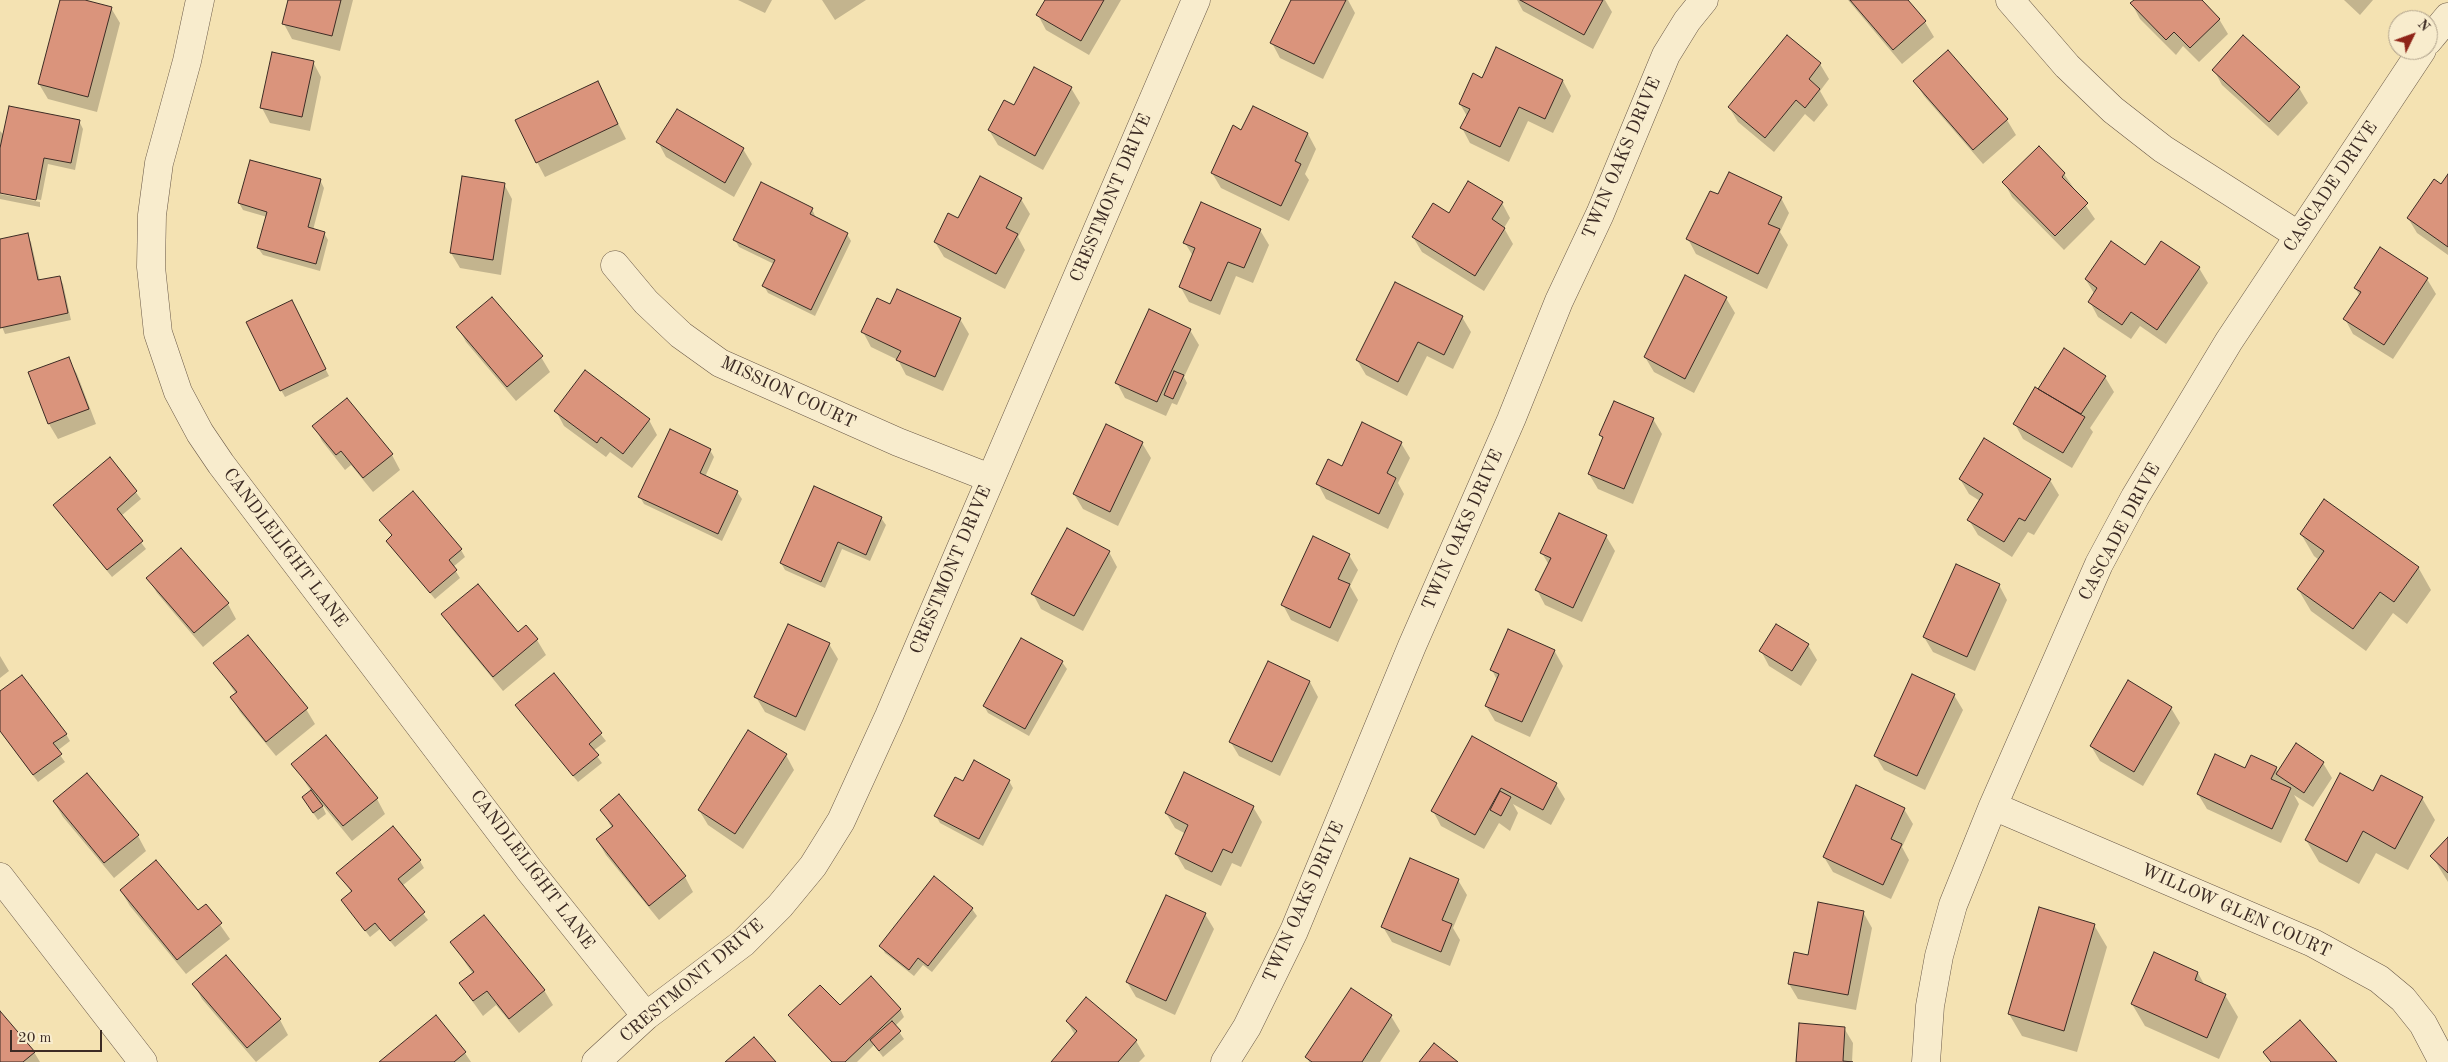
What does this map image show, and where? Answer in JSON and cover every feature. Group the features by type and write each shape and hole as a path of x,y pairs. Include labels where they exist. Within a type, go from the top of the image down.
{"street":[{"name":"CANDLELIGHT LANE","path":"200,0 187,61 159,163 152,215 151,267 158,333 178,392 200,434 221,464 530,871 646,1016"},
{"name":"CRESTMONT DRIVE","path":"596,1062 646,1016 743,943 780,906 813,866 841,822 1196,0"},
{"name":"TWIN OAKS DRIVE","path":"1225,1062 1247,1027 1294,930 1412,646 1511,420 1559,301 1600,214 1666,55 1687,21 1704,0"},
{"path":"2010,0 2067,66 2113,110 2164,149 2298,234"},
{"path":"2438,29 2448,17"},
{"name":"CASCADE DRIVE","path":"1926,1062 1930,1006 1938,956 1953,905 1993,806 2099,564 2134,498 2229,341 2298,234 2373,126 2391,94 2415,60"},
{"name":"MISSION COURT","path":"615,265 653,309 681,335 720,363 898,442 990,478"},
{"name":"WILLOW GLEN COURT","path":"1993,806 2313,943 2379,979 2403,999 2423,1024 2443,1062"},
{"path":"0,877 143,1062"}],"building":[{"path":"60,0 85,0 112,7 88,97 38,84"},
{"path":"288,0 341,0 332,36 282,24"},
{"path":"1045,0 1104,0 1081,41 1036,15"},
{"path":"1291,0 1346,0 1314,64 1270,43"},
{"path":"1520,0 1603,0 1584,35"},
{"path":"1850,0 1908,0 1926,21 1893,50"},
{"path":"2134,0 2202,0 2220,19 2190,48 2174,32 2166,40 2130,3"},
{"path":"1787,35 1821,63 1809,79 1820,89 1805,108 1796,100 1765,138 1728,107"},
{"path":"2243,35 2300,87 2269,122 2212,70"},
{"path":"1496,47 1563,80 1545,119 1519,107 1500,147 1460,128 1470,109 1459,104 1473,73 1482,78"},
{"path":"1948,50 2008,119 1973,150 1913,81"},
{"path":"272,52 314,61 302,117 260,108"},
{"path":"1034,67 1072,87 1035,156 988,130 1004,100 1014,105"},
{"path":"598,81 618,124 536,163 515,120"},
{"path":"9,106 80,120 71,163 44,158 36,200 0,193 0,148"},
{"path":"1253,106 1308,133 1295,161 1301,164 1281,206 1211,173 1233,125 1241,130"},
{"path":"677,109 744,148 725,183 656,142"},
{"path":"2039,146 2065,173 2062,177 2088,203 2055,236 2002,182"},
{"path":"250,160 321,179 308,227 325,232 316,264 257,248 267,212 238,203"},
{"path":"1729,172 1782,197 1768,224 1780,229 1758,274 1686,239 1710,191 1718,194"},
{"path":"2448,174 2448,247 2407,218 2434,179 2441,184"},
{"path":"462,176 505,183 493,260 450,253"},
{"path":"980,176 1022,198 1006,228 1018,234 996,274 934,242 948,213 958,218"},
{"path":"1468,181 1503,202 1492,219 1505,228 1475,276 1412,237 1433,203 1449,213"},
{"path":"761,182 813,208 810,214 848,233 811,310 762,286 775,260 733,240"},
{"path":"1201,202 1261,229 1244,268 1228,262 1211,301 1179,287 1195,248 1183,243"},
{"path":"28,233 38,280 60,276 68,313 0,328 0,239"},
{"path":"2111,241 2145,265 2161,241 2200,267 2157,330 2131,312 2122,325 2088,302 2097,288 2085,279"},
{"path":"2380,247 2428,278 2384,345 2343,319 2361,292 2354,288"},
{"path":"1685,275 1727,297 1685,379 1644,357"},
{"path":"1395,282 1463,316 1444,355 1418,342 1398,382 1356,360"},
{"path":"897,289 961,318 935,377 896,360 901,351 861,332 877,298 890,304"},
{"path":"492,297 543,356 507,387 456,327"},
{"path":"292,300 326,369 280,391 246,322"},
{"path":"1149,309 1191,329 1157,402 1115,383"},
{"path":"2064,348 2106,376 2081,414 2038,389"},
{"path":"69,357 89,409 48,424 28,372"},
{"path":"585,370 650,419 623,454 601,437 597,443 554,411"},
{"path":"1174,371 1184,375 1173,399 1164,395"},
{"path":"2035,387 2085,417 2063,453 2013,424"},
{"path":"347,398 393,454 363,478 341,451 336,455 312,426"},
{"path":"1614,401 1654,418 1624,489 1588,474 1603,437 1599,435"},
{"path":"1362,422 1402,442 1387,473 1396,478 1379,514 1316,484 1328,459 1342,466"},
{"path":"1106,424 1143,442 1110,512 1073,494"},
{"path":"670,429 711,449 700,473 738,491 718,534 638,497"},
{"path":"1984,438 2051,479 2025,521 2019,518 2004,542 1967,520 1983,494 1959,479"},
{"path":"110,457 137,491 117,509 143,541 107,570 53,505"},
{"path":"814,486 882,517 866,555 838,542 821,582 780,563"},
{"path":"413,491 462,549 449,560 457,570 430,593 386,541 392,535 379,520"},
{"path":"2324,499 2419,567 2394,602 2380,592 2353,629 2297,589 2324,551 2300,534"},
{"path":"1559,513 1607,535 1573,608 1535,590 1551,558 1540,553"},
{"path":"1067,528 1110,551 1074,616 1031,594"},
{"path":"1313,536 1350,554 1338,579 1350,584 1330,628 1281,605"},
{"path":"181,548 229,603 194,633 146,578"},
{"path":"1956,564 2000,584 1967,657 1923,637"},
{"path":"478,584 518,632 526,625 538,639 493,677 441,614"},
{"path":"788,624 830,643 796,717 754,697"},
{"path":"1776,624 1809,644 1792,671 1759,651"},
{"path":"1508,629 1555,650 1522,722 1485,706 1499,674 1490,670"},
{"path":"248,635 308,708 266,742 230,697 237,692 213,663"},
{"path":"1021,638 1063,661 1025,729 983,706"},
{"path":"1268,661 1310,681 1272,762 1229,742"},
{"path":"554,673 602,733 589,744 599,755 573,776 515,705"},
{"path":"1912,674 1955,694 1917,776 1874,756"},
{"path":"22,675 67,734 53,743 62,754 33,775 0,731 0,691"},
{"path":"2128,680 2172,707 2134,772 2090,746"},
{"path":"748,730 787,754 735,834 698,810"},
{"path":"326,735 378,798 343,826 291,764"},
{"path":"1472,736 1557,783 1543,810 1501,788 1475,835 1431,811"},
{"path":"2296,743 2324,762 2304,793 2276,774"},
{"path":"2215,754 2245,768 2251,755 2277,767 2271,779 2291,788 2272,829 2197,794"},
{"path":"974,760 1010,780 979,839 934,816 955,777 963,781"},
{"path":"1184,772 1254,806 1232,853 1223,849 1212,872 1175,854 1188,825 1165,813"},
{"path":"87,773 139,835 104,863 53,801"},
{"path":"2340,773 2373,791 2381,775 2423,797 2395,849 2363,831 2347,862 2305,840"},
{"path":"1856,785 1905,808 1891,839 1902,844 1883,885 1823,857"},
{"path":"311,790 323,806 313,813 302,797"},
{"path":"1500,791 1511,797 1501,816 1490,810"},
{"path":"619,794 686,876 649,906 596,839 613,826 600,810"},
{"path":"393,826 421,860 398,879 425,912 390,941 375,923 365,931 341,900 352,891 336,873"},
{"path":"2448,837 2448,873 2430,856"},
{"path":"1410,858 1459,879 1442,920 1452,924 1441,952 1381,927"},
{"path":"156,860 198,910 206,904 222,923 177,960 120,890"},
{"path":"934,876 973,908 928,966 918,958 909,970 879,946"},
{"path":"1166,895 1206,913 1166,1001 1126,982"},
{"path":"1818,902 1864,911 1848,995 1788,984 1794,952 1808,955"},
{"path":"2039,907 2095,924 2064,1031 2008,1014"},
{"path":"484,915 545,990 509,1019 487,991 473,1001 459,983 474,972 450,942"},
{"path":"2154,952 2198,972 2195,980 2226,994 2207,1038 2131,1004"},
{"path":"226,955 281,1019 247,1048 192,984"},
{"path":"871,976 901,1009 845,1062 832,1062 788,1015 820,985 840,1005"},
{"path":"1351,988 1392,1015 1362,1062 1312,1062 1305,1057"},
{"path":"1086,997 1137,1040 1118,1062 1051,1062 1077,1031 1066,1021"},
{"path":"0,1011 35,1052 23,1062 0,1062"},
{"path":"436,1015 466,1052 454,1062 379,1062"},
{"path":"2300,1020 2337,1062 2271,1062 2263,1052"},
{"path":"892,1021 901,1031 879,1051 870,1040"},
{"path":"1799,1023 1845,1027 1843,1061 1853,1062 1796,1062"},
{"path":"754,1037 776,1062 725,1062"},
{"path":"1434,1043 1458,1062 1419,1062"}]}
